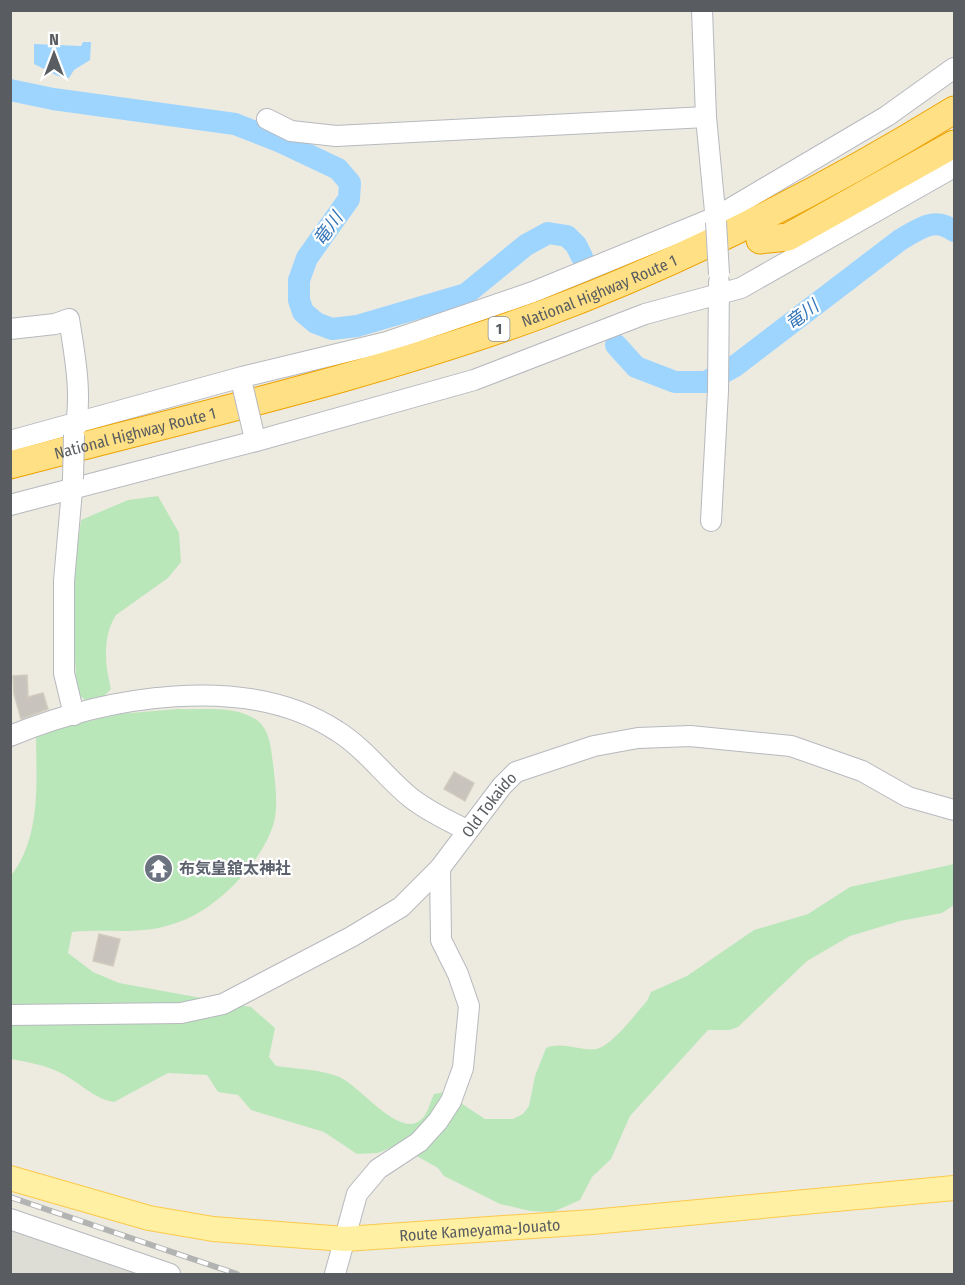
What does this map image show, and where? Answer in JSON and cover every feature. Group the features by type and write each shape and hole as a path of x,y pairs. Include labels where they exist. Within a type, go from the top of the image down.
{"highway":[{"path":"954,90 852,158 763,210 757,231 788,237 954,144"},
{"name":"National Highway Route 1","path":"10,482 295,406 492,349 649,290 757,231 954,110"},
{"name":"National Highway Route 1","path":"10,465 364,370 488,333 757,231 864,185 954,130"}],"main road":[{"name":"Route Kameyama-Jouato","path":"10,1178 149,1218 213,1228 345,1239 592,1222 954,1188"}],"street":[{"path":"702,10 706,117 716,219 720,295 718,391 711,521"},
{"path":"10,441 76,429 387,342 469,316 593,268 716,219 887,116 954,68"},
{"path":"267,119 291,131 336,136 706,117"},
{"path":"10,505 73,484 474,380 645,314 720,295 760,279 954,167"},
{"path":"10,329 39,327 69,319 76,363 76,429 64,581 64,673 74,715"},
{"path":"242,382 255,436"},
{"name":"Old Tokaido","path":"10,736 74,715 125,702 161,697 233,698 291,708 336,729 363,748 410,797 467,830 516,772 594,746 690,736 799,748 862,771 908,797 954,810"},
{"path":"10,1015 181,1013 223,1004 351,937 401,907 440,868 467,830"},
{"path":"335,1275 351,1208 357,1194 378,1168 418,1142 438,1121 451,1101 463,1068 468,1006 458,974 441,940 440,868"},
{"path":"10,1219 170,1275"}],"shaded area":[{"path":"10,1224 155,1274 11,1274"}],"green space":[{"path":"158,496 179,533 181,562 168,578 116,615 108,632 106,651 111,689 104,696 85,700 77,693 71,592 81,520 128,500"},
{"path":"178,709 230,710 250,716 262,725 271,746 276,788 276,806 271,831 257,857 236,883 197,914 156,928 72,932 68,953 93,972 119,983 251,1007 275,1028 269,1057 276,1066 337,1076 394,1119 405,1123 416,1123 425,1115 434,1094 444,1092 485,1119 513,1119 523,1114 529,1106 535,1076 546,1048 559,1045 590,1049 602,1047 616,1036 647,1001 651,992 687,976 754,930 808,914 850,887 954,864 954,905 942,913 900,921 850,936 807,961 738,1027 729,1030 708,1030 630,1116 611,1159 592,1177 580,1200 553,1212 530,1211 500,1204 444,1176 438,1168 397,1145 378,1153 357,1154 324,1132 251,1110 238,1095 218,1092 207,1075 168,1073 114,1102 87,1090 55,1070 11,1059 10,877 28,844 32,827 36,790 36,734 118,714"}],"water":[{"path":"83,42 91,42 90,60 74,70 69,78 58,76 34,64 34,44 81,46"}],"building":[{"path":"27,675 28,697 43,693 48,709 21,719 14,694 13,676"},
{"path":"454,772 474,783 465,801 444,789"},
{"path":"99,934 120,939 113,966 93,961"}],"waterway":[{"name":"竜川","path":"10,90 53,99 235,124 281,142 338,169 350,183 349,199 307,258 299,280 299,300 303,312 316,323 332,329 357,326 466,294 526,245 548,233 567,236 576,245 582,257"},
{"name":"竜川","path":"616,345 636,367 675,382 706,382 735,366 900,240 920,228 933,224 954,231"}],"railway":[{"path":"10,1197 237,1274"}],"place":[{"name":"布気皇舘太神社","path":"158,868"}]}
